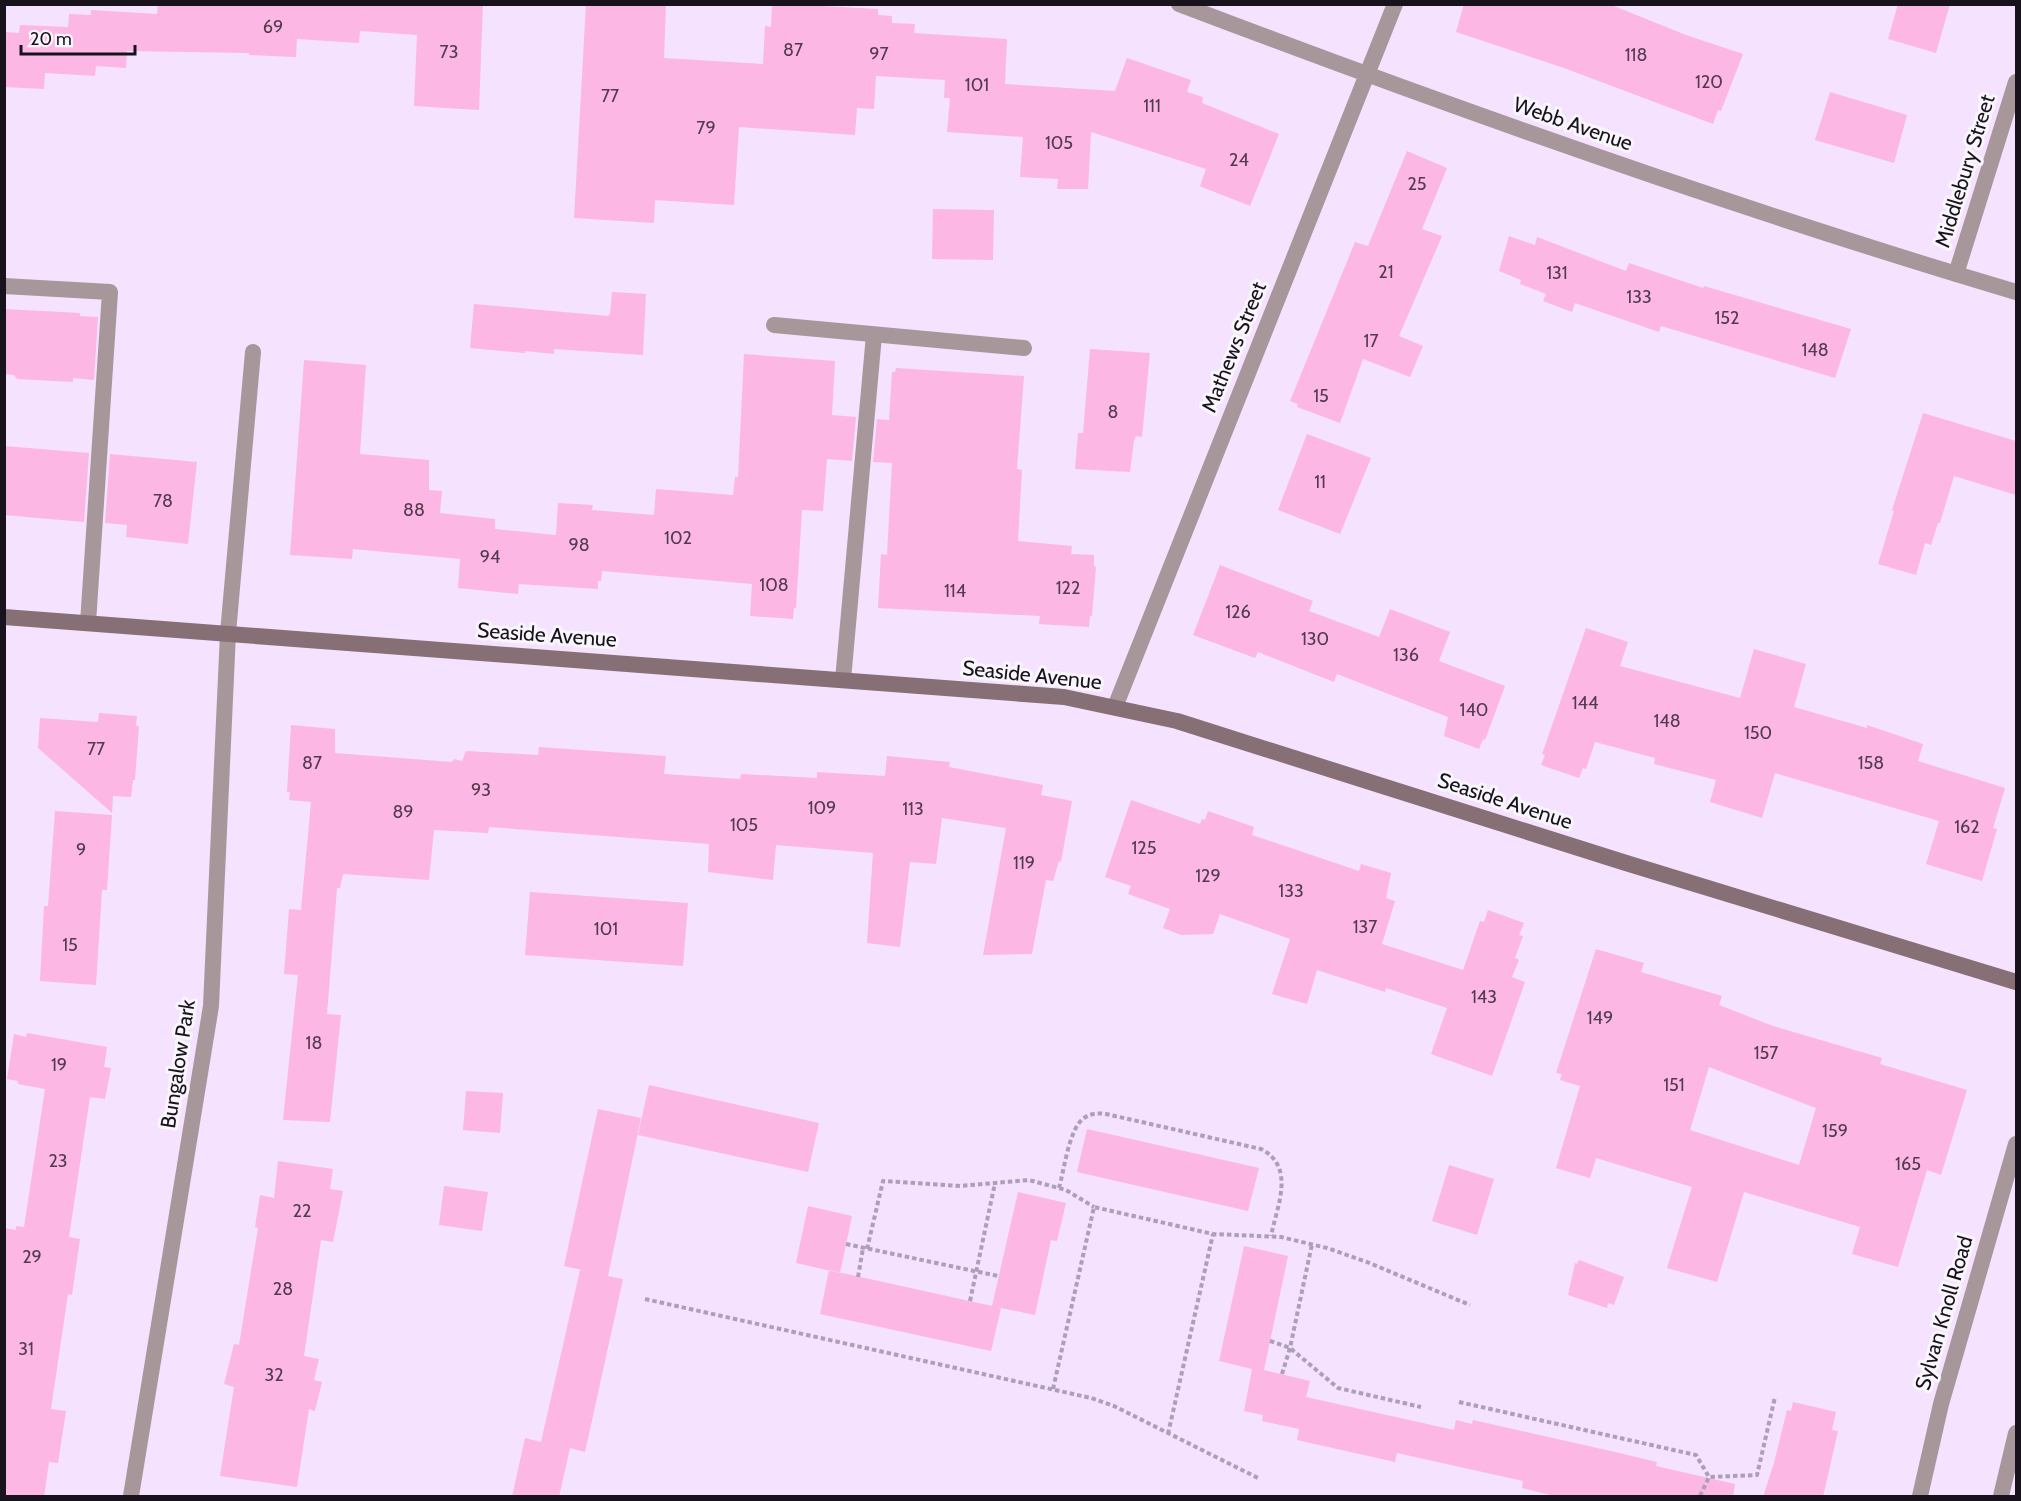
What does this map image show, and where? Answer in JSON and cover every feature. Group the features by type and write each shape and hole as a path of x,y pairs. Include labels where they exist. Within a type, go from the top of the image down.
{"main road":[{"name":"Seaside Avenue","path":"4,617 1064,697 1197,727 1626,863 2016,982"}],"street":[{"name":"Webb Avenue","path":"1179,4 1367,75 1712,197 2016,292"},
{"name":"Mathews Street","path":"1114,707 1395,4"},
{"name":"Middlebury Street","path":"1956,274 2016,82"},
{"path":"4,286 110,292 88,624"},
{"path":"774,325 1024,348"},
{"path":"843,680 874,335"},
{"name":"Bungalow Park","path":"131,1497 211,1006 228,633 253,352"},
{"name":"Sylvan Knoll Road","path":"1920,1497 1944,1394 2016,1144"},
{"path":"2001,1497 2016,1433"}],"path":[{"path":"1059,1188 1076,1126 1091,1114 1106,1114 1261,1149 1276,1160 1280,1167 1282,1180 1270,1236"},
{"path":"858,1277 883,1181 935,1186 981,1185 1029,1180 1066,1190 1094,1207 1213,1234 1281,1237 1312,1244 1367,1262 1470,1305"},
{"path":"970,1301 994,1183"},
{"path":"1053,1389 1094,1207"},
{"path":"1168,1434 1213,1234"},
{"path":"846,1244 998,1276"},
{"path":"1282,1374 1290,1348 1312,1244"},
{"path":"645,1299 1091,1398 1114,1406 1260,1479"},
{"path":"1270,1341 1290,1348 1338,1388 1421,1407"},
{"path":"1709,1478 1757,1475 1775,1397"},
{"path":"1459,1402 1696,1455 1709,1478"},
{"path":"1700,1497 1709,1478"}],"building":[{"path":"158,4 483,4 479,110 414,106 417,35 360,31 359,43 297,39 296,57 249,55 249,53 127,51 126,68 96,66 95,76 45,73 44,89 4,87 4,32 19,33 20,25 68,27 69,14 91,15 91,10 157,14"},
{"path":"586,4 666,4 664,58 763,64 765,26 771,27 772,4 822,4 822,6 878,9 878,15 892,16 892,23 915,24 914,33 1007,39 1005,84 1115,91 1127,58 1191,80 1187,92 1203,97 1202,103 1279,134 1250,206 1200,186 1206,169 1091,132 1088,189 1057,189 1058,179 1020,177 1023,137 947,132 950,98 944,98 945,80 876,76 874,109 857,108 855,135 739,127 734,205 655,200 654,223 574,218"},
{"path":"1464,4 1609,4 1686,35 1743,54 1721,111 1718,110 1713,124 1564,68 1456,32"},
{"path":"1898,4 1950,4 1936,53 1888,39"},
{"path":"1830,92 1907,115 1894,163 1815,140"},
{"path":"1407,151 1447,168 1422,229 1442,236 1399,336 1423,346 1410,377 1363,359 1340,423 1297,407 1298,404 1290,401 1355,242 1368,246"},
{"path":"933,209 994,210 993,260 932,259"},
{"path":"1509,236 1535,245 1537,237 1626,271 1629,263 1703,288 1704,286 1851,329 1835,378 1661,326 1659,332 1575,303 1572,312 1543,301 1546,294 1520,284 1521,280 1499,271"},
{"path":"612,292 646,294 643,355 554,349 554,354 525,351 525,353 470,348 474,304 608,316"},
{"path":"4,309 80,313 80,316 98,317 94,380 73,378 73,382 17,379 14,375 4,374"},
{"path":"1090,349 1150,353 1142,437 1136,436 1134,441 1130,472 1075,469 1078,433 1083,433"},
{"path":"744,354 835,361 832,415 856,417 852,461 827,459 823,511 802,510 796,608 794,608 793,619 750,616 752,584 602,571 598,589 519,584 518,594 458,588 460,559 353,549 352,559 290,555 304,360 366,365 360,454 429,460 429,490 442,491 440,513 495,519 495,529 556,535 558,503 593,505 592,510 654,515 656,489 733,495 735,477 738,477"},
{"path":"896,368 1024,376 1017,469 1022,470 1018,541 1072,546 1071,554 1094,555 1094,566 1096,567 1089,627 1039,624 1040,616 878,608 881,554 887,555 892,463 873,462 877,419 889,420 892,372 895,372"},
{"path":"1923,413 2016,441 2016,495 1954,476 1940,523 1938,523 1931,545 1925,543 1916,575 1878,564 1894,511 1892,510"},
{"path":"1307,434 1371,458 1340,534 1278,510"},
{"path":"4,446 89,453 84,522 4,515"},
{"path":"110,454 197,462 188,544 126,537 127,525 105,523"},
{"path":"1220,565 1313,601 1309,611 1379,637 1390,609 1450,632 1439,661 1505,686 1485,740 1483,739 1479,749 1444,736 1448,717 1337,674 1334,682 1258,652 1255,658 1193,635"},
{"path":"1586,628 1628,642 1620,666 1740,698 1754,649 1806,664 1794,707 1867,728 1867,725 1923,744 1918,761 2005,788 1993,828 1997,829 1982,881 1926,864 1939,821 1775,773 1762,818 1710,802 1716,780 1654,764 1655,758 1595,742 1586,769 1583,768 1579,778 1541,765 1545,755 1542,754"},
{"path":"99,713 137,716 136,726 139,726 135,780 133,780 131,797 113,796 112,813 38,748 40,718 98,722"},
{"path":"291,725 335,729 335,753 452,762 454,759 462,761 466,751 538,755 539,747 666,756 664,774 740,779 741,774 817,778 817,772 885,776 887,756 950,762 949,767 1043,785 1041,795 1072,801 1061,862 1059,861 1053,881 1046,880 1032,954 983,955 1006,828 942,818 936,864 910,862 900,947 867,943 873,853 776,845 773,880 708,872 709,844 489,827 488,833 434,830 429,880 343,874 340,888 337,888 327,1014 341,1015 330,1122 283,1120 298,975 284,974 289,909 301,910 311,802 289,800 290,792 287,792"},
{"path":"1131,800 1200,824 1202,819 1205,820 1208,811 1254,827 1252,835 1359,871 1361,864 1391,873 1386,898 1395,901 1382,944 1463,970 1480,921 1484,922 1488,910 1524,923 1519,935 1523,936 1515,958 1519,960 1512,977 1525,982 1492,1076 1431,1054 1447,1008 1386,988 1385,992 1317,970 1307,1004 1272,994 1290,939 1220,914 1213,934 1181,935 1163,928 1170,909 1128,894 1131,886 1105,877"},
{"path":"55,811 112,815 107,890 102,890 96,985 40,981 44,906 48,906"},
{"path":"530,892 688,903 683,966 525,955"},
{"path":"1596,949 1644,963 1641,972 1722,996 1719,1005 1773,1026 1882,1058 1880,1064 1967,1090 1941,1175 1927,1170 1898,1267 1852,1254 1860,1227 1744,1192 1717,1282 1667,1268 1692,1187 1596,1158 1590,1178 1556,1168 1580,1086 1560,1080 1562,1074 1556,1073","holes":["1709,1067 1816,1108 1799,1165 1690,1130"]},
{"path":"27,1033 107,1047 104,1067 111,1068 105,1099 90,1097 69,1237 80,1239 72,1295 68,1294 51,1409 66,1411 58,1463 49,1462 44,1497 4,1497 4,1228 16,1230 16,1226 24,1227 45,1089 18,1084 18,1081 7,1079 14,1034 26,1037"},
{"path":"649,1085 819,1123 808,1172 638,1135"},
{"path":"466,1091 503,1093 500,1133 463,1130"},
{"path":"598,1109 641,1118 608,1276 623,1279 585,1452 570,1448 559,1497 512,1497 525,1438 541,1442 580,1270 587,1271 564,1266"},
{"path":"1087,1129 1259,1168 1248,1211 1077,1172"},
{"path":"278,1161 333,1169 330,1189 343,1191 333,1242 321,1240 304,1356 319,1359 314,1380 322,1382 315,1411 309,1409 297,1487 220,1476 234,1387 224,1384 234,1344 239,1345 258,1228 255,1227 260,1195 274,1198"},
{"path":"1449,1165 1494,1179 1477,1235 1432,1221"},
{"path":"444,1186 488,1192 482,1231 439,1225"},
{"path":"1018,1192 1066,1203 1057,1241 1051,1240 1035,1315 992,1306"},
{"path":"808,1206 852,1216 840,1273 796,1263"},
{"path":"1244,1246 1288,1256 1264,1370 1310,1381 1306,1397 1454,1430 1456,1420 1472,1424 1473,1420 1615,1452 1657,1462 1656,1466 1735,1484 1733,1497 1558,1497 1522,1488 1523,1481 1397,1453 1395,1462 1297,1440 1299,1429 1262,1421 1263,1415 1244,1411 1252,1369 1219,1361"},
{"path":"1579,1260 1624,1277 1614,1305 1608,1303 1607,1308 1568,1295 1575,1263 1577,1264"},
{"path":"829,1270 1001,1308 991,1351 820,1314"},
{"path":"1793,1402 1836,1412 1832,1430 1838,1431 1823,1497 1763,1497 1787,1410 1791,1411"}]}
